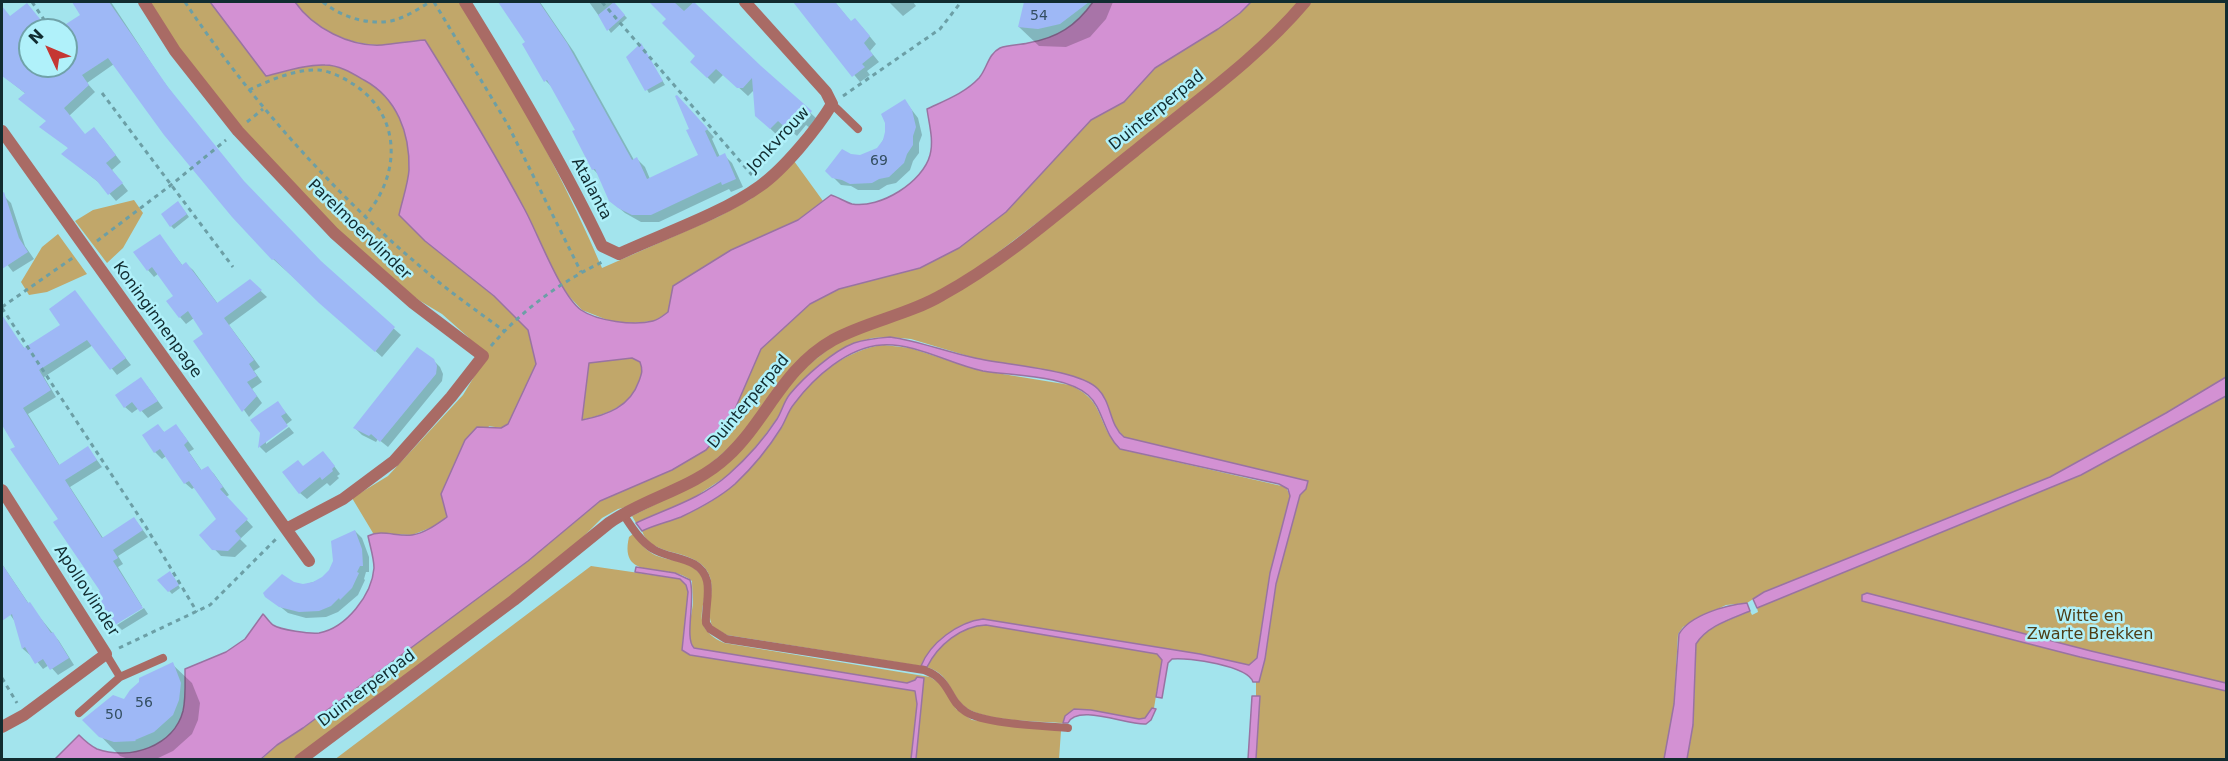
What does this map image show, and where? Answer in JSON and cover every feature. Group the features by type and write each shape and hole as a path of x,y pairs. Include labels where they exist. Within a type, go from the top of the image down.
{"street":[{"name":"Parelmoervlinder","path":"144,2 175,51 238,131 334,233 412,303 483,356"},
{"name":"Atalanta","path":"465,2 505,66 580,201 602,246 619,254"},
{"name":"Jonkvrouw","path":"745,2 826,92 832,104 785,163 757,188"},
{"name":"Duinterperpad","path":"300,759 514,600 622,514 683,486 715,467 739,444 782,384 816,352 833,340 942,296 979,273 1242,64 1268,42 1305,2"},
{"name":"Koninginnenpage","path":"2,131 309,561"},
{"path":"619,254 718,209 757,188"},
{"path":"286,529 343,500 394,461 452,397 483,356"},
{"name":"Apollovlinder","path":"2,490 106,654 24,715 2,727"}],"lane":[{"path":"832,104 858,129"},
{"path":"622,514 654,550 686,560 702,571 707,579 708,588 706,623 717,635 726,639 924,670 938,676 959,706 974,717 1068,729"},
{"path":"106,654 120,677"},
{"path":"79,713 120,677 163,658"}],"path":[{"path":"32,2 43,18"},
{"path":"185,2 214,46 249,90 317,167 427,273 504,331"},
{"path":"323,2 340,14 374,22 392,21 432,2 508,125 581,272"},
{"path":"602,2 757,188"},
{"path":"832,104 939,29 961,2"},
{"path":"249,90 285,76 303,71 321,70 345,79 376,103 386,122 392,146 391,168 381,194 366,216"},
{"path":"102,93 233,267"},
{"path":"197,612 146,527 2,307 86,249 171,185 264,108"},
{"path":"483,356 514,320 563,282 619,254"},
{"path":"106,654 210,605 286,529"},
{"path":"2,678 24,715"}],"green space":[{"path":"148,2 210,2 266,76 303,67 330,65 350,72 385,96 404,130 409,156 408,176 399,215 425,241 494,296 528,330 536,364 508,425 501,428 489,426 445,508 447,517 435,526 412,535 373,533 352,498 388,476 463,395 477,372 477,352 468,337 442,314 407,293 362,255 246,134 175,43"},
{"path":"295,2 459,2 518,96 570,198 602,268 718,217 751,199 794,161 823,201 798,220 731,250 673,286 669,312 654,321 633,323 610,321 582,310 566,293 425,40 385,45 355,42 321,27 302,12"},
{"path":"1251,2 1300,2 1265,40 1067,200 976,269 939,292 831,337 736,442 698,474 602,518 570,550 511,597 294,759 261,760 277,745 528,561 600,501 629,487 729,423 761,349 810,304 839,289 920,268 1006,212 1091,120 1124,102 1155,68 1240,13"},
{"path":"1311,2 2226,2 2226,377 2050,477 1764,592 1747,603 1726,605 1683,627 1678,634 1674,704 1664,759 1256,759 1260,696 1256,696 1256,682 1259,682 1276,584 1300,495 1306,489 1307,482 1124,437 1114,425 1103,395 1053,372 978,359 911,339 872,338 855,343 838,352 805,379 786,400 778,417 765,435 727,476 687,502 636,523 632,516 702,481 800,372 835,344 981,276"},
{"path":"134,200 143,213 123,248 107,263 75,221 93,210"},
{"path":"58,234 87,274 47,292 29,295 21,282 42,247"},
{"path":"884,345 910,348 978,370 1070,385 1094,403 1109,434 1120,449 1286,487 1290,496 1270,573 1257,658 1249,665 1200,654 983,619 966,625 948,636 931,651 921,666 727,635 713,627 710,620 711,582 705,568 690,557 653,545 642,531 692,512 729,489 766,449 782,427 792,406 809,385 845,358 871,347"},
{"path":"632,358 641,362 642,369 639,381 630,397 608,412 581,420 588,363"},
{"name":"Witte en Zwarte Brekken","path":"2226,396 2226,759 1687,760 1693,725 1696,644 1713,628 1750,611 1752,615 1758,612 1757,608 2081,475"},
{"path":"633,534 653,554 684,563 700,574 705,592 702,610 704,627 711,635 724,643 930,677 942,685 956,709 972,720 1061,731 1059,759 916,759 924,678 917,677 907,683 694,648 689,638 693,601 692,581 683,575 648,569 631,561 628,552 629,537"},
{"path":"591,566 680,579 686,585 688,592 682,649 690,655 915,691 917,704 911,759 334,760"},
{"path":"986,625 1157,654 1162,660 1154,708 1145,718 1139,719 1074,709 1065,716 1063,723 1009,720 970,710 957,698 940,674 927,667 937,651 951,638 968,629"}],"shaded area":[{"path":"210,2 295,2 322,28 357,43 382,45 425,40 501,167 525,210 558,279 573,303 581,310 596,317 616,322 636,323 657,320 668,312 673,286 731,250 798,220 831,195 852,204 863,204 887,198 910,184 926,165 930,155 931,138 927,109 955,96 974,83 982,74 990,58 1000,48 1038,41 1057,34 1080,18 1093,2 1251,2 1218,29 1155,68 1124,102 1091,120 1006,212 959,248 920,268 839,289 810,304 761,349 729,423 706,450 672,470 600,501 528,561 261,759 55,759 79,735 95,748 110,752 136,751 161,742 178,723 183,711 185,669 226,652 245,639 263,614 277,627 296,631 319,633 339,625 356,609 372,578 374,564 368,536 379,533 417,534 447,517 441,494 465,440 477,427 501,428 508,424 536,364 528,330 494,296 425,241 399,215 409,170 409,156 404,130 385,96 355,75 330,65 303,67 266,76","holes":["632,358 640,362 641,376 630,397 609,412 582,420 589,363"]},
{"path":"890,337 975,358 1058,372 1074,377 1088,382 1103,395 1119,432 1124,437 1308,481 1306,489 1300,495 1276,584 1265,659 1259,682 1253,682 1249,676 1230,667 1172,659 1168,663 1162,698 1156,697 1162,660 1157,654 986,625 968,629 951,638 937,651 927,667 921,666 931,649 946,635 964,624 983,619 1200,654 1249,665 1257,658 1270,573 1290,496 1288,489 1279,484 1120,449 1110,436 1093,400 1078,388 1053,380 983,371 895,345 869,347 857,351 844,357 811,384 792,407 781,428 765,450 735,484 695,510 642,531 636,523 696,497 736,468 772,426 790,394 828,358 854,343"},
{"path":"2226,377 2226,396 2081,475 1757,608 1753,599 1764,592 2050,477"},
{"path":"636,567 675,573 690,580 692,597 690,636 694,648 907,683 917,677 924,678 916,759 911,759 917,704 915,691 690,655 682,650 688,592 686,585 680,579 635,572"},
{"path":"1867,593 2226,683 2226,691 2080,657 1862,601 1862,595"},
{"path":"1747,603 1750,611 1706,632 1696,644 1693,725 1687,759 1664,759 1674,704 1679,634 1691,621 1700,616 1729,606"},
{"path":"1252,696 1260,696 1256,759 1248,759"},
{"path":"1152,708 1156,709 1151,720 1146,724 1092,715 1073,717 1068,723 1063,723 1065,716 1074,709 1139,719 1145,718"}],"building":[{"path":"72,2 109,2 168,87 244,181 321,261 395,327 375,352 319,303 274,259 272,260 232,217 164,135 108,58 82,75 89,85 64,108 85,134 94,127 116,155 106,163 123,183 108,195 97,181 61,154 68,148 39,127 46,121 18,99 25,93 2,76 2,6 10,16 27,3 39,18 18,18 18,78 78,78 78,18 75,18 80,15"},
{"path":"498,2 539,2 567,43 632,160 637,157 647,179 698,155 686,130 689,129 675,96 677,95 708,129 705,131 717,157 725,153 736,179 722,185 721,182 651,215 632,215 618,208 609,201 595,169 592,170 572,131 575,130 547,80 544,82 522,44 525,42"},
{"path":"614,2 625,15 607,31 598,15"},
{"path":"649,2 674,2 684,11 694,2 812,111 802,123 798,120 789,131 778,121 770,129 755,116 752,78 743,88 737,88 716,69 707,78 690,62 695,56 662,23 666,19"},
{"path":"793,2 835,2 851,21 855,18 870,36 864,43 873,55 862,64 865,67 852,77"},
{"path":"1024,2 1089,2 1060,24 1038,29 1018,27"},
{"path":"641,43 663,81 645,91 626,57"},
{"path":"905,99 912,110 916,127 913,145 904,163 889,177 872,183 850,184 832,178 825,171 842,149 851,154 860,155 877,148 885,132 885,123 881,114"},
{"path":"4,192 19,238 28,252 2,269 2,193"},
{"path":"178,201 187,214 170,227 161,214"},
{"path":"160,234 182,265 186,262 217,303 250,279 262,290 224,318 254,360 249,364 257,376 247,382 257,396 242,412 193,341 203,334 188,311 179,318 166,301 173,296 152,267 147,271 133,252"},
{"path":"75,290 126,358 110,370 87,340 39,370 51,390 23,408 59,465 88,446 97,460 65,480 102,538 134,517 143,530 113,550 118,558 113,561 143,608 115,625 95,594 100,591 53,522 58,519 10,449 15,447 2,425 2,315 24,348 60,325 49,309"},
{"path":"417,347 434,359 437,366 436,374 380,442 371,434 369,436 353,428"},
{"path":"141,377 158,401 140,412 132,402 124,408 115,395"},
{"path":"278,401 286,413 281,416 288,426 258,448 260,433 250,420"},
{"path":"158,424 164,432 176,424 188,441 184,445 201,470 208,466 223,487 220,489 248,519 235,531 241,538 228,551 212,550 199,535 216,519 189,481 184,484 160,449 154,453 142,435"},
{"path":"323,451 335,466 333,471 322,480 320,477 299,494 282,472 298,460 303,466"},
{"path":"355,530 362,549 363,566 360,566 357,572 359,573 352,588 340,600 339,598 331,606 319,611 299,612 279,607 265,597 263,593 282,574 294,582 303,584 322,577 329,570 333,561 331,541"},
{"path":"2,564 28,603 30,602 51,633 53,632 69,658 50,670 43,659 35,664 25,647 22,649 12,614 2,621"},
{"path":"170,571 179,585 168,592 157,580"},
{"path":"173,662 181,683 179,700 173,715 154,732 136,741 114,742 99,737 82,720 113,695 124,699 139,682 139,678"}]}
